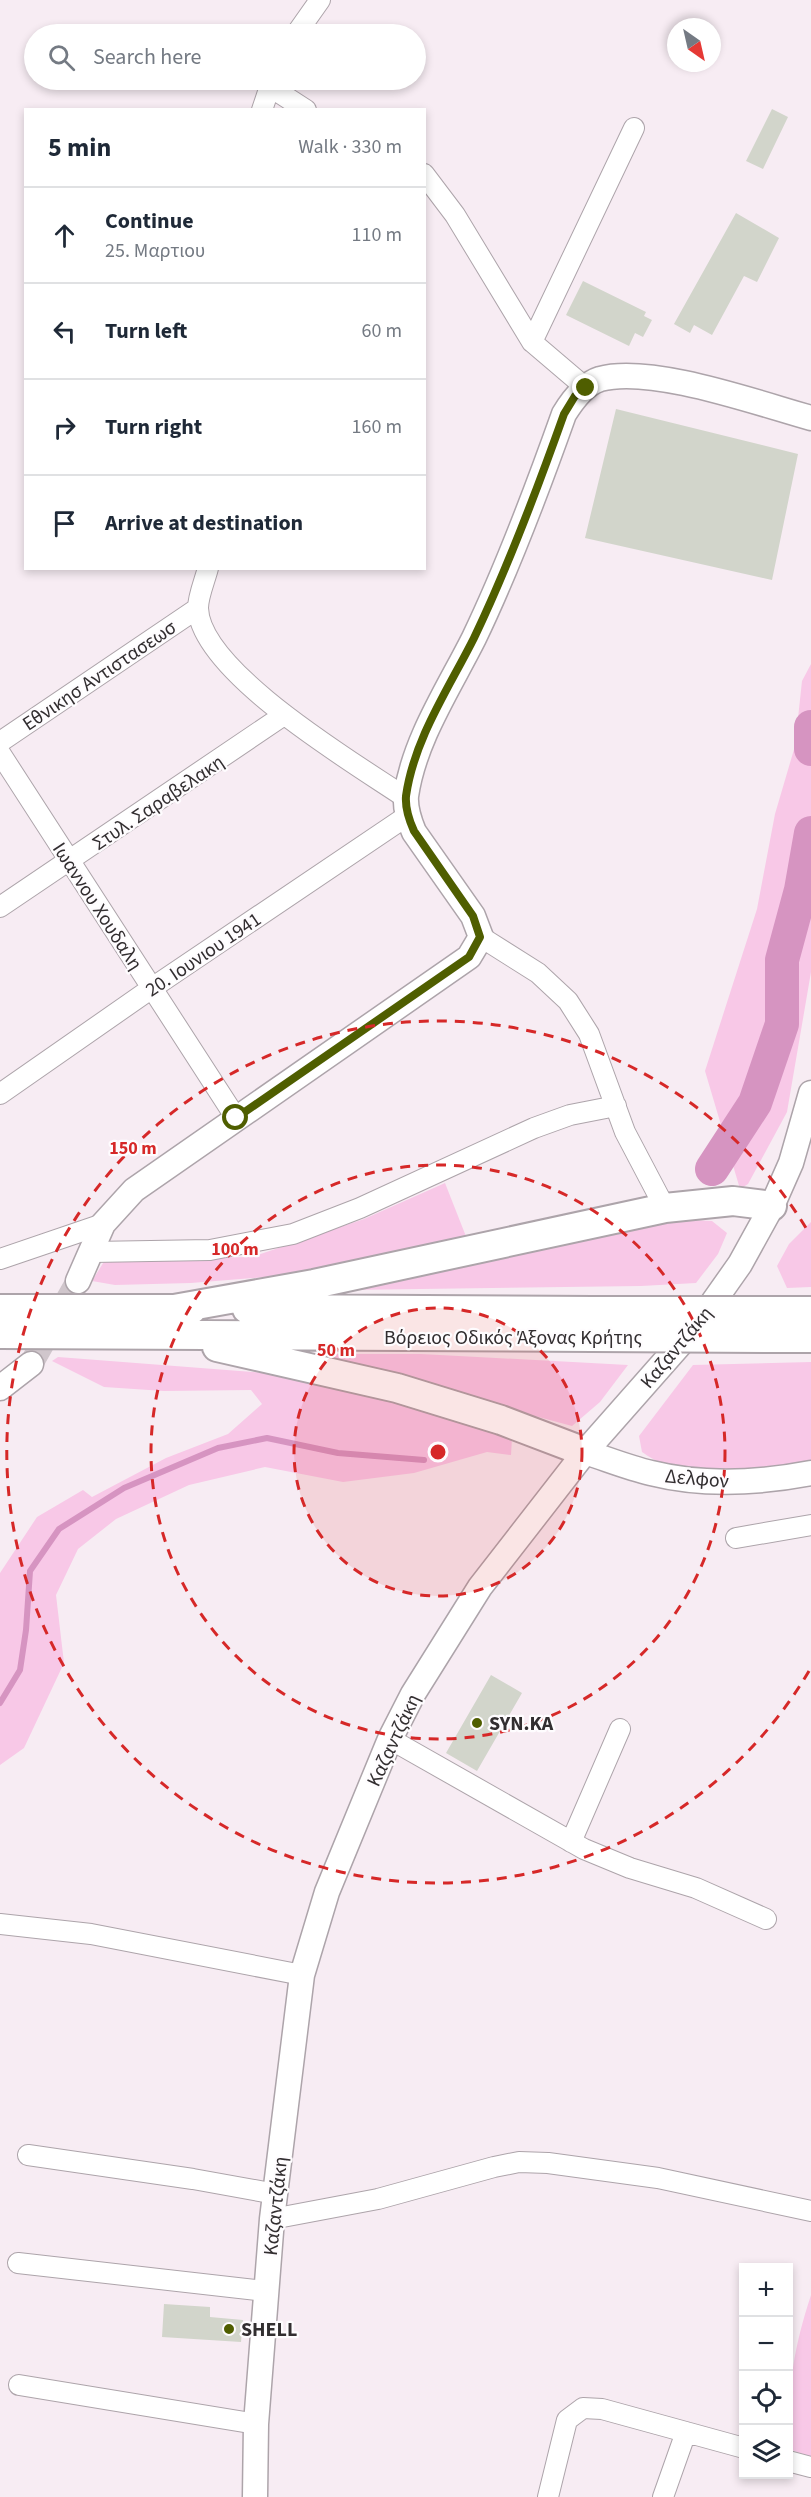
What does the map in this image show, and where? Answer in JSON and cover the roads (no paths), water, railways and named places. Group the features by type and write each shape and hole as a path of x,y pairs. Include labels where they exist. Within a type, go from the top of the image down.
{"highway":[{"path":"174,1309 314,1284 664,1208 733,1201 772,1206"},
{"name":"Βόρειος Οδικός Άξονας Κρήτης","path":"0,1309 174,1309 593,1324 770,1325 811,1338"},
{"name":"Βόρειος Οδικός Άξονας Κρήτης","path":"770,1325 811,1311"},
{"name":"Βόρειος Οδικός Άξονας Κρήτης","path":"0,1335 180,1336 593,1324"},
{"path":"180,1336 253,1357 397,1388 501,1420 585,1452"}],"main road":[{"path":"78,1281 103,1224 134,1190 469,957 480,937 473,916 414,831 407,807 433,716 474,638 517,545 564,414 575,396 597,380 627,375 656,377 811,418"},
{"name":"Καζαντζάκη","path":"255,2497 256,2424 272,2219 302,1975 327,1892 390,1739 413,1694 480,1587 585,1452 697,1325 740,1264 772,1206 801,1165 811,1093"},
{"path":"0,1388 31,1364"},
{"name":"Δελφον","path":"585,1452 652,1474 705,1482 782,1479 811,1473"}],"street":[{"path":"303,24 320,0"},
{"path":"263,108 268,90"},
{"path":"281,90 304,108"},
{"path":"532,342 633,128"},
{"path":"426,177 455,216 532,342 586,388"},
{"path":"208,570 198,608 206,637 240,677 284,715 407,807"},
{"name":"Εθνικησ Αντιστασεωσ","path":"0,742 198,608"},
{"name":"Στυλ. Σαραβελακη","path":"0,907 70,862 284,715"},
{"name":"Ιωαννου Χουδαλη","path":"0,753 236,1118"},
{"name":"20. Ιουνιου 1941","path":"0,1094 407,807"},
{"path":"480,937 538,973 567,1001 589,1034 625,1131 664,1208"},
{"path":"92,1252 210,1250 293,1234 360,1208 534,1128 570,1115 616,1106"},
{"path":"0,1259 103,1224"},
{"path":"736,1538 811,1525"},
{"path":"571,1842 620,1729"},
{"path":"390,1739 571,1842 630,1868 696,1888 766,1919"},
{"path":"0,1924 91,1934 302,1975"},
{"path":"28,2155 193,2179 276,2194"},
{"path":"272,2219 378,2199 519,2162 548,2163 658,2178 811,2211"},
{"path":"18,2263 266,2291"},
{"path":"19,2385 256,2424"},
{"path":"548,2497 567,2420 583,2408 602,2409 739,2447"},
{"path":"663,2497 686,2432"},
{"path":"793,2461 811,2467"}],"waterway":[{"path":"811,727 811,749"},
{"path":"712,1169 755,1103 782,1024 782,960 801,890 811,833"},
{"path":"0,1703 20,1670 26,1630 30,1571 59,1529 124,1488 218,1448 267,1438 338,1453 424,1460"}],"tunnel":[{"path":"31,1364 78,1281"}],"place":[{"name":"SYN.KA","path":"477,1723"},
{"name":"SHELL","path":"229,2329"}]}
